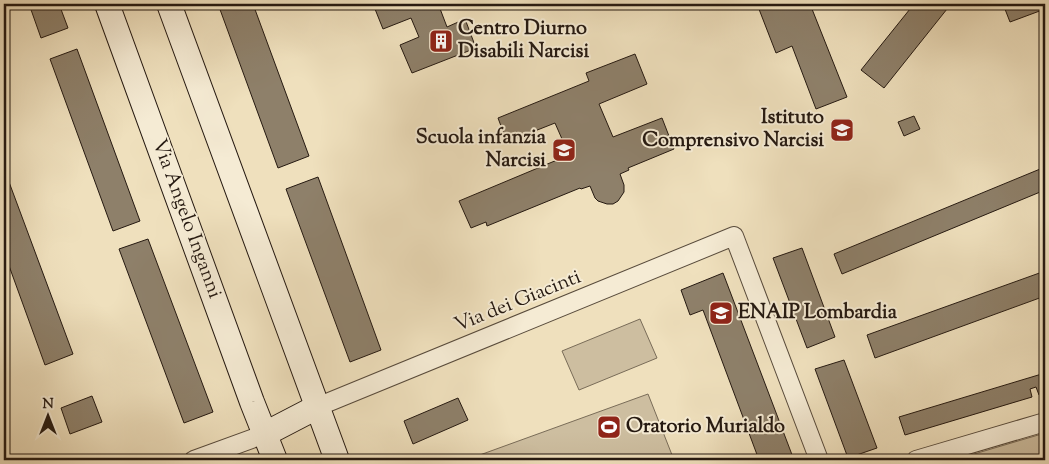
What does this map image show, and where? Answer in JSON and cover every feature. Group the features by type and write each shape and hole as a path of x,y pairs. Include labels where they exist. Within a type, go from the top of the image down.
{"street":[{"name":"Via Angelo Inganni","path":"107,4 275,460"},
{"path":"169,4 337,460"},
{"name":"Via dei Giacinti","path":"317,407 734,236 819,460"},
{"path":"194,460 265,434 317,407"},
{"path":"916,460 1045,422"}],"shaded area":[{"path":"640,319 657,358 579,390 562,351"},
{"name":"Oratorio Murialdo","path":"648,394 674,460 466,460"},
{"path":"1045,433 1045,460 954,460"}],"building":[{"path":"29,4 59,4 68,28 41,38"},
{"path":"218,4 253,4 309,156 278,168"},
{"name":"Centro Diurno Disabili Narcisi","path":"373,4 444,4 439,6 447,27 465,19 476,48 412,73 400,45 419,37 411,18 383,29"},
{"path":"757,4 810,4 847,97 816,109 792,46 776,53"},
{"path":"914,4 951,4 884,88 861,70"},
{"path":"1003,4 1045,4 1045,9 1010,22"},
{"path":"77,49 140,221 113,231 50,59"},
{"path":"635,54 647,84 599,104 613,137 662,118 674,149 628,168 629,170 620,174 624,185 624,192 618,201 613,204 598,201 590,186 580,188 487,226 486,222 471,228 459,201 569,155 555,123 507,142 498,118 589,81 586,73"},
{"path":"914,116 920,129 904,136 898,122"},
{"path":"1045,167 1045,190 842,274 834,254"},
{"path":"318,177 381,350 350,362 286,189"},
{"path":"9,182 73,354 45,365 4,252 4,184"},
{"path":"148,239 213,412 184,423 119,249"},
{"path":"802,248 835,337 807,348 773,258"},
{"path":"1045,271 1045,296 875,358 867,335"},
{"path":"723,273 794,460 759,460 703,310 690,315 681,290"},
{"path":"844,360 877,448 848,458 815,369"},
{"path":"1045,373 1045,393 1039,395 1036,387 1030,389 1032,397 905,435 899,417"},
{"path":"92,396 102,422 70,434 61,408"},
{"path":"458,398 468,420 413,444 404,421"}],"place":[{"name":"Centro Diurno Disabili Narcisi","path":"441,41"},
{"name":"Istituto Comprensivo Narcisi","path":"842,130"},
{"name":"Scuola infanzia Narcisi","path":"564,150"},
{"name":"ENAIP Lombardia","path":"721,313"},
{"name":"Oratorio Murialdo","path":"609,427"}]}
